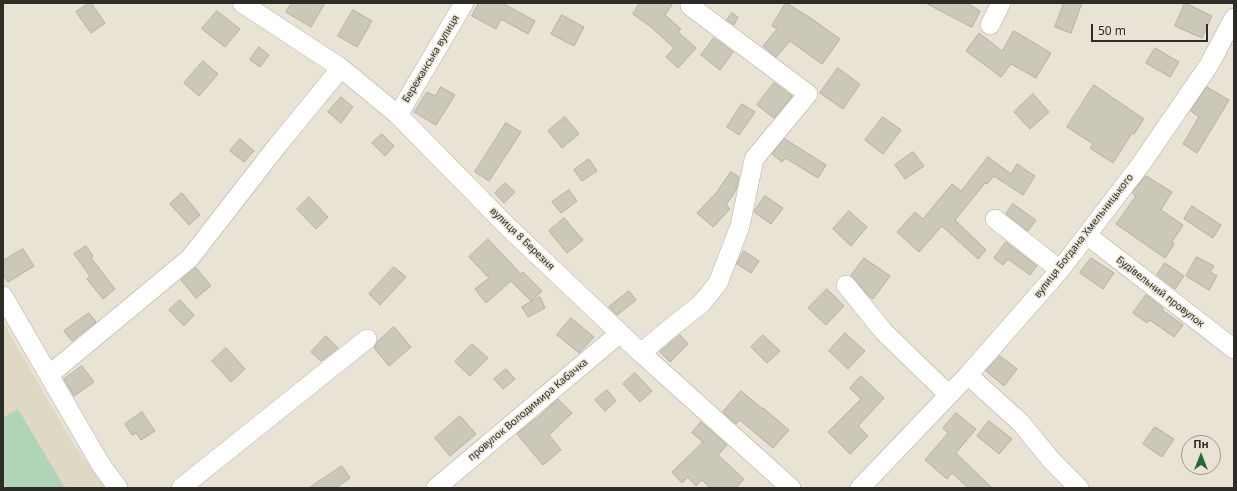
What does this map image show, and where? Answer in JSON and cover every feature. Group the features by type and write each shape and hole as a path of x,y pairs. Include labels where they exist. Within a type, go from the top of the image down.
{"street":[{"name":"вулиця 8 Березня","path":"242,3 341,68 398,114 509,228 641,353 791,488"},
{"name":"Бережанська вулиця","path":"398,114 464,3"},
{"path":"990,25 1001,3"},
{"path":"641,353 701,304 718,283 740,226 754,159 808,94 690,6"},
{"name":"вулиця Богдана Хмельницького","path":"860,488 968,375 1060,270 1141,164 1205,71 1234,18"},
{"path":"49,375 190,258 277,146 341,68"},
{"path":"995,220 1060,270"},
{"name":"Будівельний провулок","path":"1087,235 1234,349"},
{"path":"846,285 884,332 949,395"},
{"path":"3,296 101,465 118,488"},
{"name":"провулок Володимира Кабачка","path":"436,488 620,333"},
{"path":"181,488 367,339"},
{"path":"968,375 1021,423 1052,461 1079,488"}],"shaded area":[{"path":"3,322 75,447 107,488 3,488"}],"green space":[{"path":"18,409 65,488 7,488 3,482 3,418"}],"building":[{"path":"91,3 105,23 91,33 76,12"},
{"path":"292,3 325,3 311,27 286,12"},
{"path":"479,3 502,3 535,21 528,34 501,19 496,29 472,16"},
{"path":"640,3 673,3 665,15 681,29 678,32 696,48 678,68 666,57 674,48 651,27 633,14"},
{"path":"786,3 840,39 822,64 790,41 776,57 763,46 777,29 772,26"},
{"path":"926,3 967,3 980,11 972,27"},
{"path":"1064,3 1082,3 1071,33 1055,27"},
{"path":"1185,3 1212,16 1202,38 1175,26"},
{"path":"353,10 372,21 357,47 338,36"},
{"path":"217,11 240,29 225,47 202,29"},
{"path":"732,13 738,17 734,25 727,20"},
{"path":"562,15 584,27 574,46 551,34"},
{"path":"1014,31 1051,53 1036,78 1011,64 1001,77 966,51 979,33 1002,51"},
{"path":"714,38 733,52 720,70 701,55"},
{"path":"259,47 269,55 260,67 250,60"},
{"path":"1155,48 1179,62 1170,77 1146,63"},
{"path":"203,61 218,74 199,96 184,83"},
{"path":"838,68 860,84 843,109 820,93"},
{"path":"774,83 792,96 774,118 757,105"},
{"path":"1094,85 1144,119 1134,134 1132,133 1113,163 1090,148 1093,144 1067,127"},
{"path":"441,87 455,95 436,125 414,112 427,92 435,96"},
{"path":"1207,87 1229,100 1197,153 1183,144 1199,117 1191,111"},
{"path":"1033,94 1049,112 1030,129 1014,112"},
{"path":"341,97 353,107 341,123 328,112"},
{"path":"742,104 755,112 739,135 727,127"},
{"path":"565,117 579,134 562,148 548,131"},
{"path":"883,117 901,130 883,154 865,140"},
{"path":"506,123 521,132 489,181 475,172"},
{"path":"382,134 394,146 385,156 372,143"},
{"path":"240,139 254,151 244,162 230,151"},
{"path":"785,139 826,165 818,178 785,158 782,162 772,154"},
{"path":"913,152 924,166 905,179 895,165"},
{"path":"988,157 1011,174 1017,164 1035,176 1023,195 994,176 987,184 985,183 955,220 986,250 978,259 942,226 919,252 897,232 915,212 923,219 952,184 961,191"},
{"path":"589,159 597,171 582,181 574,170"},
{"path":"731,172 739,177 736,190 726,205 730,209 713,227 697,213 717,192"},
{"path":"1146,176 1172,192 1161,210 1183,225 1172,242 1174,244 1165,258 1116,224 1136,196 1132,193"},
{"path":"505,183 515,192 504,203 495,193"},
{"path":"569,190 577,201 561,213 552,202"},
{"path":"182,193 200,215 189,225 170,204"},
{"path":"765,196 783,208 771,224 754,212"},
{"path":"309,197 328,217 316,229 297,209"},
{"path":"1013,204 1036,220 1028,231 1006,214"},
{"path":"1192,206 1221,225 1213,238 1184,219"},
{"path":"849,211 867,227 851,246 833,229"},
{"path":"564,218 583,240 567,253 549,231"},
{"path":"488,239 521,274 523,272 542,291 531,301 511,281 486,303 475,289 489,278 469,257"},
{"path":"1006,242 1037,266 1030,275 1008,259 1003,265 994,258"},
{"path":"86,246 93,256 91,258 115,289 103,299 87,279 90,276 74,254"},
{"path":"23,249 34,266 8,282 3,274 3,261"},
{"path":"744,251 759,261 751,273 737,264"},
{"path":"1197,257 1214,266 1210,272 1217,276 1209,290 1186,276"},
{"path":"864,258 890,276 873,299 851,276"},
{"path":"1091,258 1114,273 1103,289 1080,273"},
{"path":"1165,263 1184,276 1175,289 1157,275"},
{"path":"394,267 406,277 380,305 369,294"},
{"path":"196,268 211,286 196,298 181,280"},
{"path":"827,289 844,306 826,325 808,308"},
{"path":"629,291 636,300 617,315 609,307"},
{"path":"1146,295 1163,308 1162,310 1183,325 1174,337 1150,320 1147,323 1133,313"},
{"path":"540,297 545,308 528,317 522,307"},
{"path":"180,300 194,315 184,326 169,310"},
{"path":"89,313 96,322 72,341 64,331"},
{"path":"571,318 594,337 579,353 557,335"},
{"path":"394,327 411,347 389,366 374,348 378,341"},
{"path":"845,333 865,351 848,369 829,351"},
{"path":"680,335 688,344 670,362 660,352"},
{"path":"763,335 780,351 767,363 751,347"},
{"path":"326,336 338,348 321,361 311,352"},
{"path":"472,344 488,358 470,376 455,362"},
{"path":"226,348 245,369 231,382 212,361"},
{"path":"1000,356 1017,369 1004,386 986,371"},
{"path":"82,366 94,382 74,396 64,379"},
{"path":"506,369 515,379 503,389 494,379"},
{"path":"635,373 652,391 640,402 623,384"},
{"path":"861,376 884,398 858,426 868,436 850,454 828,432 861,399 850,388"},
{"path":"607,390 616,401 605,411 595,400"},
{"path":"741,391 789,430 773,448 740,420 736,424 723,412"},
{"path":"558,399 572,413 549,435 561,450 543,465 517,434"},
{"path":"142,412 155,431 141,440 136,433 132,435 125,424"},
{"path":"956,413 976,429 956,453 992,488 968,488 952,473 947,479 925,460 948,433 943,428"},
{"path":"460,416 476,434 450,456 435,438"},
{"path":"989,421 1012,439 999,454 977,436"},
{"path":"701,422 727,445 718,455 744,479 736,488 710,488 702,480 696,486 688,477 682,483 672,472 703,442 692,433"},
{"path":"1155,427 1174,439 1162,457 1143,444"},
{"path":"342,466 350,478 336,488 309,488"}]}
